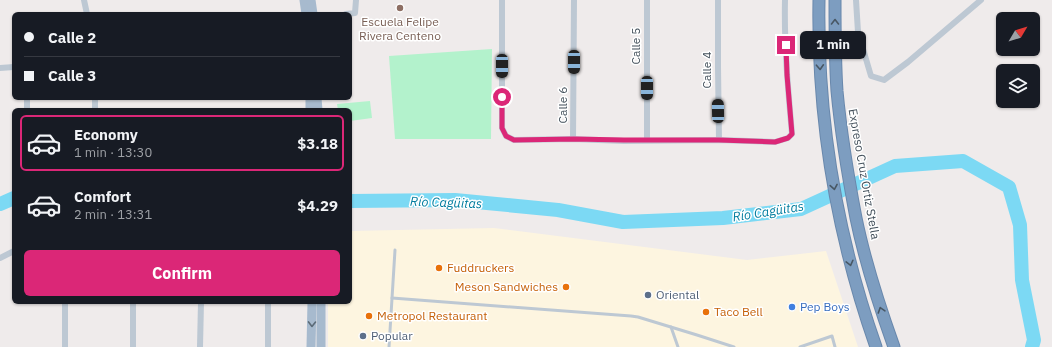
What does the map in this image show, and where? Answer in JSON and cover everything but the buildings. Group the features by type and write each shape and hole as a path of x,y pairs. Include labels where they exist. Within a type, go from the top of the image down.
{"highway":[{"path":"819,0 819,59 828,149 842,225 855,281 876,347"},
{"name":"Expreso Cruz Ortiz Stella","path":"835,0 835,51 843,145 856,219 880,307 894,347"}],"main road":[{"path":"304,0 306,12"},
{"path":"311,0 313,12"},
{"path":"311,347 312,304"},
{"path":"321,304 321,347"}],"street":[{"path":"84,0 87,12"},
{"path":"352,13 355,13 356,0"},
{"path":"502,0 502,128 506,136 514,140 719,140 775,142 788,138 792,134 787,75 785,0"},
{"name":"Calle 6","path":"574,0 574,139"},
{"name":"Calle 5","path":"647,0 647,140"},
{"name":"Calle 4","path":"718,0 719,140"},
{"path":"856,0 858,32 871,76 884,80 981,0"},
{"path":"0,68 12,66"},
{"path":"0,258 12,252"},
{"path":"65,304 65,347"},
{"path":"133,347 134,304"},
{"path":"200,347 201,304"},
{"path":"268,304 268,347"}],"lane":[{"path":"389,347 395,250"},
{"path":"392,298 638,317 734,347"},
{"path":"670,327 678,347"},
{"path":"800,347 832,336 836,347"}],"shaded area":[{"path":"494,228 747,260 826,251 858,347 328,347 328,304 352,304 352,231"}],"green space":[{"path":"492,49 491,139 395,139 389,56"},
{"path":"370,101 372,118 352,121 352,108 338,108 337,104"}],"waterway":[{"name":"Río Cagüitas","path":"352,201 455,200 558,210 623,222 723,218 801,209 895,166 963,161 1009,187 1020,225 1022,280 1034,340 1032,347"},
{"name":"Río Cagüitas","path":"0,204 12,199"}],"place":[{"name":"Escuela Felipe Rivera Centeno","path":"400,8"},
{"name":"Fuddruckers","path":"439,268"},
{"name":"Meson Sandwiches","path":"566,287"},
{"name":"Oriental","path":"648,295"},
{"name":"Pep Boys","path":"792,307"},
{"name":"Taco Bell","path":"706,312"},
{"name":"Metropol Restaurant","path":"369,316"},
{"name":"Popular","path":"363,336"}],"route":[{"path":"502,97 502,128 506,136 514,140 719,140 775,142 788,138 792,134 786,45"}]}
